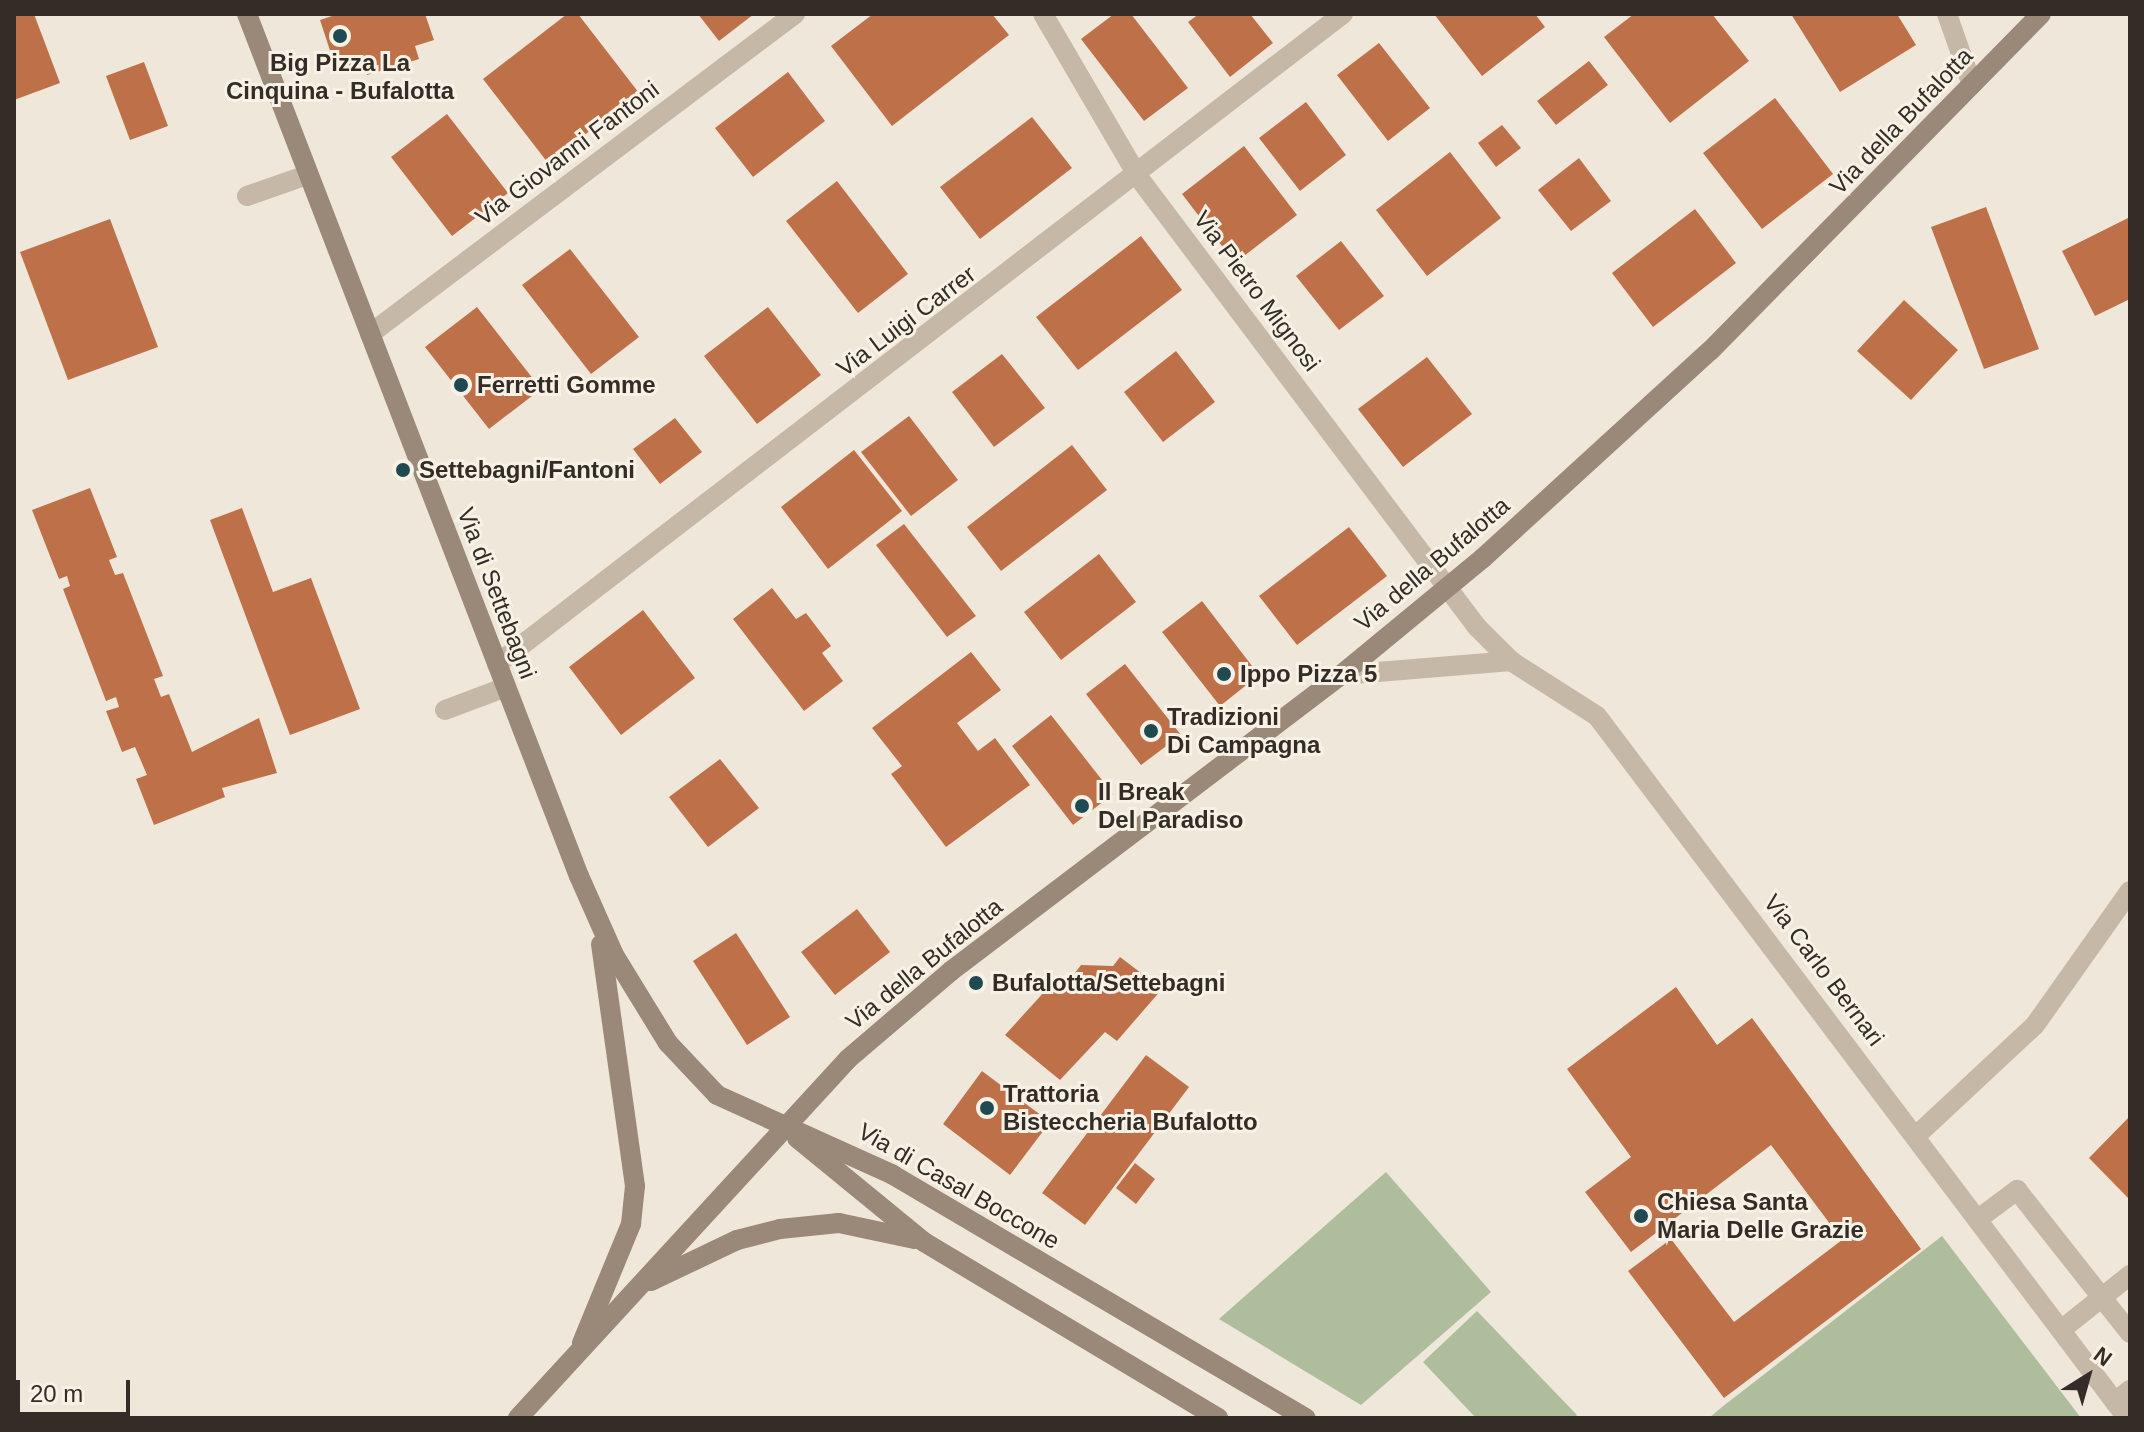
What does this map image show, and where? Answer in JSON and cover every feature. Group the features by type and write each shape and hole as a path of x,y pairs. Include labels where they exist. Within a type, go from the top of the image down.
{"street":[{"name":"Via di Settebagni","path":"247,14 597,920 646,1013 687,1069 717,1095 784,1128"},
{"name":"Via Giovanni Fantoni","path":"370,334 795,14"},
{"name":"Via Pietro Mignosi","path":"1043,14 1139,178 1450,586"},
{"name":"Via Luigi Carrer","path":"497,664 1139,178 1343,14"},
{"path":"1947,14 1972,85"},
{"name":"Via della Bufalotta","path":"518,1418 784,1128 905,1007 1341,675 1450,586 1646,413 2041,14"},
{"path":"247,196 307,175"},
{"name":"Via Carlo Bernari","path":"1450,586 1511,661 1597,716 1917,1135 2061,1330 2124,1403"},
{"path":"1341,675 1511,661"},
{"path":"445,710 506,687"},
{"path":"1917,1135 2035,1025 2130,891"},
{"path":"577,1357 631,1224 635,1186 597,920"},
{"name":"Via di Casal Boccone","path":"784,1128 924,1242 1218,1418"},
{"name":"Via di Casal Boccone","path":"784,1128 893,1175 1306,1418"},
{"path":"1978,1219 2017,1190 2130,1333"},
{"path":"641,1287 716,1248 780,1229 839,1223 924,1242"},
{"path":"2061,1330 2130,1275"}],"green space":[{"path":"1386,1172 1491,1292 1361,1405 1219,1319"},
{"path":"1942,1236 2081,1418 1709,1418 1722,1407"},
{"path":"1477,1311 1577,1415 1574,1418 1476,1418 1423,1362"}],"building":[{"path":"14,14 34,14 60,83 14,100"},
{"path":"338,14 425,14 434,40 415,46 419,59 367,75 363,63 337,72 320,20"},
{"path":"567,14 578,14 639,93 548,163 483,79"},
{"path":"698,14 754,14 719,41"},
{"path":"873,14 992,14 1009,35 892,126 831,46"},
{"path":"1114,14 1131,14 1188,88 1144,121 1081,39"},
{"path":"1199,14 1250,14 1273,43 1230,77 1188,22"},
{"path":"1434,14 1535,14 1545,27 1482,76"},
{"path":"1634,14 1712,14 1749,61 1670,123 1604,37"},
{"path":"1791,14 1897,14 1916,45 1840,92"},
{"path":"1379,43 1430,108 1388,141 1337,75"},
{"path":"1589,61 1608,85 1556,125 1537,101"},
{"path":"144,62 168,126 130,140 106,76"},
{"path":"788,72 825,121 753,177 715,128"},
{"path":"1775,98 1833,174 1762,229 1703,153"},
{"path":"1306,102 1346,155 1300,191 1259,138"},
{"path":"447,114 508,193 452,236 391,157"},
{"path":"1032,117 1072,168 980,239 940,187"},
{"path":"1502,125 1521,148 1496,167 1478,143"},
{"path":"1244,146 1297,215 1235,263 1182,194"},
{"path":"1450,152 1501,218 1427,276 1376,210"},
{"path":"1579,158 1611,201 1571,231 1538,190"},
{"path":"837,181 908,274 858,313 786,221"},
{"path":"1986,207 2039,349 1984,369 1931,227"},
{"path":"1695,209 1736,263 1653,327 1612,273"},
{"path":"2130,217 2130,299 2095,316 2062,251"},
{"path":"110,219 158,347 68,380 20,252"},
{"path":"1141,236 1182,290 1078,370 1036,317"},
{"path":"1341,241 1384,296 1339,330 1296,276"},
{"path":"570,249 639,337 591,374 522,285"},
{"path":"1904,300 1958,350 1911,400 1857,351"},
{"path":"477,307 541,389 489,429 425,347"},
{"path":"768,307 821,375 757,424 704,356"},
{"path":"1176,351 1215,402 1163,442 1124,392"},
{"path":"1002,354 1045,408 994,447 952,392"},
{"path":"1427,357 1472,414 1403,467 1358,409"},
{"path":"909,416 958,480 911,516 861,452"},
{"path":"675,418 702,452 660,484 633,449"},
{"path":"1072,445 1107,490 1001,571 967,527"},
{"path":"854,450 902,511 828,569 781,507"},
{"path":"90,488 117,557 109,560 115,575 123,573 163,676 154,679 161,697 169,694 192,752 259,718 277,773 222,788 225,797 154,825 136,779 147,775 135,747 122,752 106,711 119,707 116,697 106,701 63,589 70,586 67,576 59,579 32,510"},
{"path":"242,508 273,592 311,578 360,709 290,735 210,520"},
{"path":"904,524 976,616 947,637 876,545"},
{"path":"1349,527 1387,576 1297,645 1259,596"},
{"path":"1099,554 1136,602 1061,660 1024,612"},
{"path":"772,588 796,619 806,613 831,646 822,653 843,681 804,711 733,619"},
{"path":"1202,601 1259,675 1220,706 1162,632"},
{"path":"643,610 695,678 621,735 569,667"},
{"path":"971,652 1001,690 957,723 978,751 995,738 1030,785 946,847 891,774 902,766 872,728"},
{"path":"1125,664 1181,735 1141,765 1086,694"},
{"path":"1051,715 1113,794 1073,825 1012,746"},
{"path":"720,759 759,808 708,847 669,797"},
{"path":"857,909 890,952 835,995 801,952"},
{"path":"736,933 790,1017 747,1045 693,961"},
{"path":"1120,957 1162,989 1117,1041 1105,1032 1060,1080 1005,1035 1055,980 1065,986 1081,965 1113,966"},
{"name":"Chiesa Santa Maria Delle Grazie","path":"1676,987 1717,1045 1752,1018 1921,1249 1724,1398 1628,1271 1671,1239 1734,1322 1842,1240 1771,1145 1631,1252 1585,1192 1631,1157 1567,1069"},
{"path":"1146,1055 1189,1087 1085,1225 1042,1193"},
{"path":"982,1071 1050,1122 1010,1175 943,1124"},
{"path":"2130,1116 2130,1200 2089,1158"},
{"path":"1135,1163 1155,1179 1136,1204 1116,1188"}],"place":[{"name":"Big Pizza La Cinquina - Bufalotta","path":"340,36"},
{"name":"Ferretti Gomme","path":"461,385"},
{"name":"Settebagni/Fantoni","path":"403,470"},
{"name":"Ippo Pizza 5","path":"1224,674"},
{"name":"Tradizioni Di Campagna","path":"1151,731"},
{"name":"Il Break Del Paradiso","path":"1082,806"},
{"name":"Bufalotta/Settebagni","path":"976,983"},
{"name":"Trattoria Bisteccheria Bufalotto","path":"987,1108"},
{"name":"Chiesa Santa Maria Delle Grazie","path":"1641,1216"}]}
